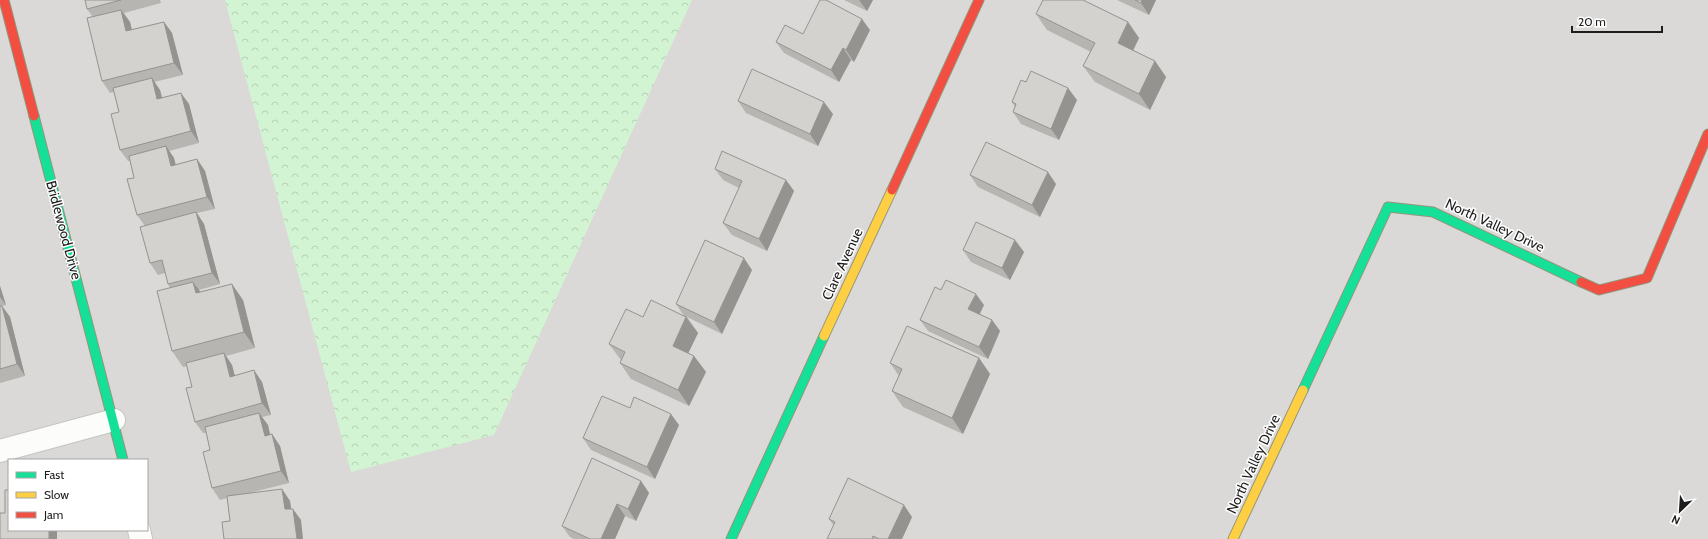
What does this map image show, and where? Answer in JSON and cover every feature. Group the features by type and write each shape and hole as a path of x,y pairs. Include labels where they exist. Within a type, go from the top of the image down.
{"street":[{"name":"Clare Avenue","path":"731,539 979,0"},
{"name":"Bridlewood Drive","path":"4,11 114,420 123,459"},
{"name":"North Valley Drive","path":"1233,539 1388,207 1433,212 1599,290 1647,278 1708,134"},
{"path":"0,451 114,420"}],"shaded area":[{"path":"0,0 1708,0 1708,539 0,539"}],"green space":[{"path":"225,0 692,0 494,435 351,472"}],"building":[{"path":"85,0 121,0 87,9"},
{"path":"820,0 826,0 862,19 846,50 843,48 831,70 776,42 785,25 803,34"},
{"path":"1043,0 1083,0 1128,22 1118,43 1155,61 1139,94 1083,66 1095,43 1036,14"},
{"path":"1135,0 1142,0 1141,3"},
{"path":"121,10 126,31 164,22 174,63 102,81 87,18"},
{"path":"752,69 824,102 810,134 738,101"},
{"path":"1031,71 1068,88 1051,129 1013,112 1016,104 1012,102 1021,80 1026,82"},
{"path":"152,78 157,99 181,93 191,131 120,150 111,114 119,112 113,88"},
{"path":"986,142 1048,172 1032,205 970,175"},
{"path":"166,146 171,166 197,159 207,197 137,215 127,179 134,178 129,156"},
{"path":"722,151 786,180 759,239 723,223 742,181 715,169"},
{"path":"196,212 212,273 168,284 162,260 150,263 140,227"},
{"path":"976,222 1015,240 1002,268 963,250"},
{"path":"705,240 744,258 714,322 676,304"},
{"path":"946,280 976,294 968,309 992,320 979,347 920,320 935,287 941,290"},
{"path":"193,282 196,293 232,284 244,332 172,351 157,291"},
{"path":"651,300 686,317 673,346 694,356 678,390 620,363 625,352 609,344 626,309 643,317"},
{"path":"0,306 2,306 17,364 0,369"},
{"path":"907,326 979,358 952,418 892,391 902,369 890,363"},
{"path":"224,353 230,377 254,370 262,403 195,422 186,388 192,387 186,363"},
{"path":"602,396 630,408 634,397 671,414 647,467 583,438"},
{"path":"259,413 265,436 272,434 281,471 212,488 203,452 210,450 205,427"},
{"path":"592,458 641,481 628,509 617,504 601,539 590,539 562,526"},
{"path":"848,478 904,505 888,539 879,539 873,536 872,539 827,539 835,522 829,519"},
{"path":"282,489 285,509 293,509 297,539 224,539 222,522 230,521 227,496"},
{"path":"5,490 8,490 8,531 49,531 49,539 0,539 0,513 5,513"}],"traffic: fast":[{"path":"34,116 123,459"},
{"path":"1303,390 1388,207 1433,212 1581,282"},
{"path":"731,539 824,336"}],"traffic: slow":[{"path":"824,336 892,190"},
{"path":"1233,539 1303,390"}],"traffic: jam":[{"path":"4,0 34,116"},
{"path":"892,190 979,0"},
{"path":"1581,282 1599,290 1647,278 1708,134"}]}
